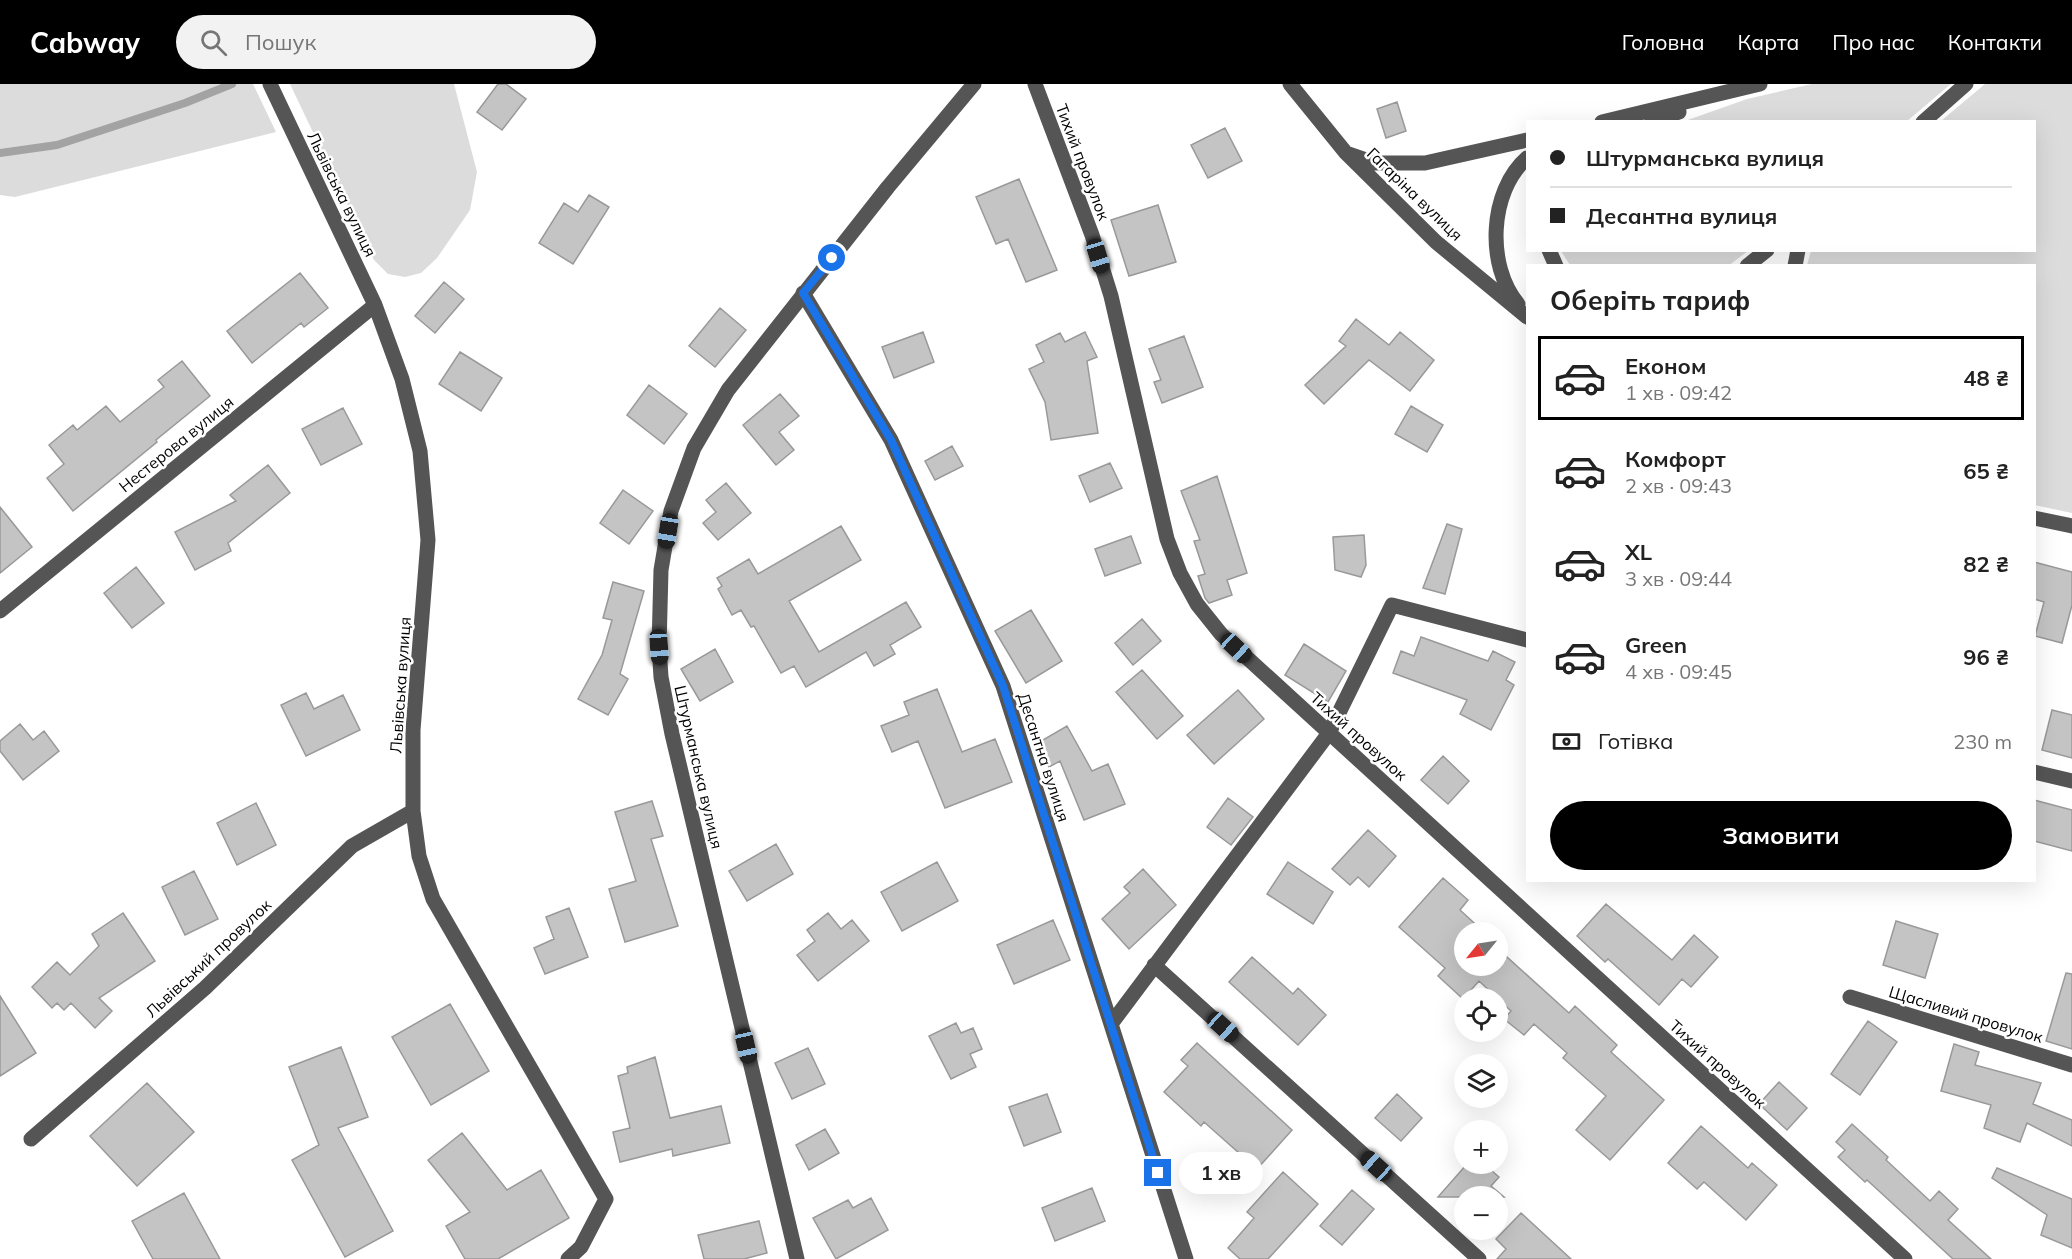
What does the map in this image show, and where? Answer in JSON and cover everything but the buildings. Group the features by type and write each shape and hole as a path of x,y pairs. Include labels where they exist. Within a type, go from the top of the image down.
{"street":[{"name":"Львівська вулиця","path":"270,84 375,305 402,379 420,452 428,540 413,730 413,811 419,856 433,899 606,1199 581,1246 568,1259"},
{"name":"Штурманська вулиця","path":"797,1259 672,735 661,677 659,647 661,570 671,511 694,448 728,390 895,178 974,84"},
{"name":"Тихий провулок","path":"1035,84 1092,235 1111,296 1167,539 1180,573 1197,604 1221,634 1905,1259"},
{"name":"Гагаріна вулиця","path":"1290,84 1346,153 1436,242 1526,315"},
{"path":"1610,120 1760,84"},
{"path":"1925,120 1966,84"},
{"path":"1657,120 1744,88"},
{"path":"1346,153 1375,163 1425,163 1526,140"},
{"path":"1526,159 1507,186 1497,214 1495,244 1501,273 1514,300 1526,315"},
{"path":"1750,264 1764,252"},
{"name":"Десантна вулиця","path":"803,293 891,440 1003,686 1186,1259"},
{"name":"Нестерова вулиця","path":"0,610 375,305"},
{"path":"2036,518 2072,526"},
{"path":"1111,1024 1329,733 1392,605 1526,640"},
{"path":"2036,773 2072,782"},
{"name":"Львівський провулок","path":"31,1139 205,988 352,846 413,811"},
{"path":"1154,965 1479,1259"},
{"name":"Щасливий провулок","path":"1850,997 2072,1065"}],"shaded area":[{"path":"0,84 253,84 276,132 15,197 0,195"},
{"path":"290,84 454,84 477,172 470,210 437,258 421,273 405,277 388,274 374,260"},
{"path":"1812,84 1951,84 1908,120 1688,120 1747,99"},
{"path":"1985,84 2072,84 2072,513 2036,505 2036,264 1807,264 1811,252 2036,252 2036,120 1942,120"},
{"path":"1562,252 1747,252 1731,264 1569,264"}],"waterway":[{"path":"0,153 57,145 185,103 232,84"}],"route":[{"path":"832,258 803,293 891,440 1003,686 1158,1173"}]}
